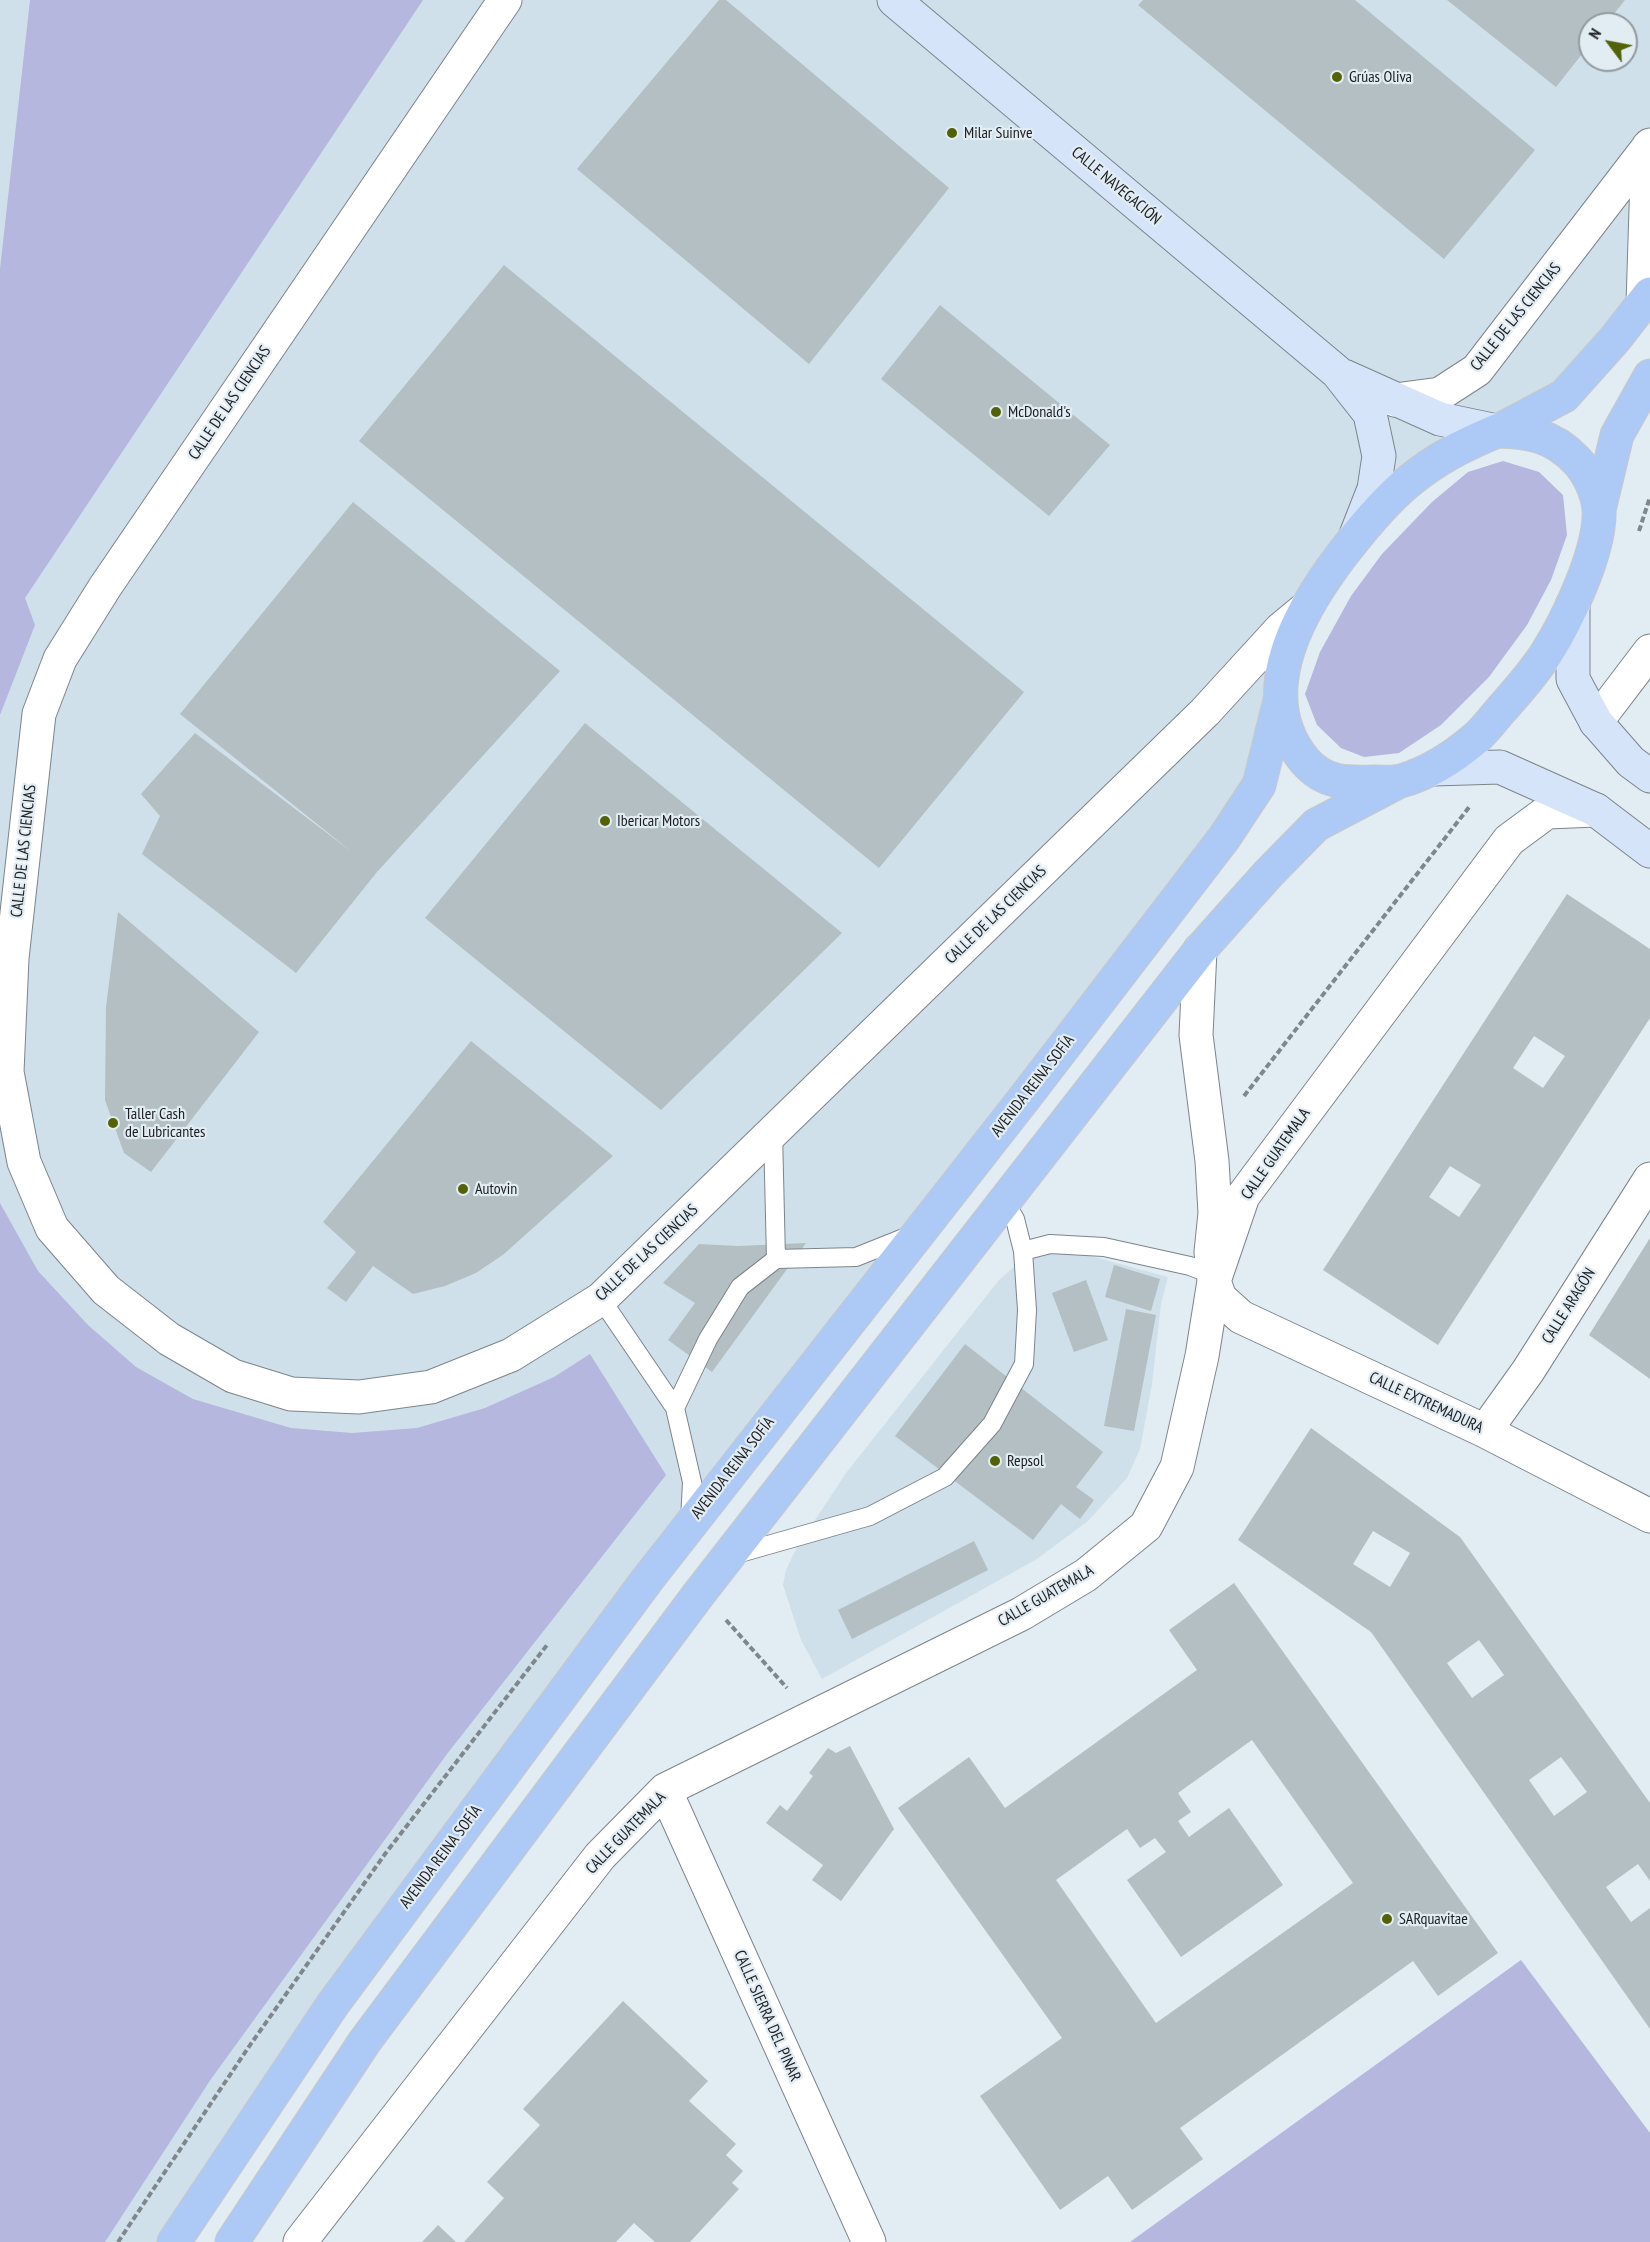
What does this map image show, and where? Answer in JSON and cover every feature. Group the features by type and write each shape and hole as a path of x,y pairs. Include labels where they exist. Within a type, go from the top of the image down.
{"main road":[{"path":"1497,431 1564,396 1646,299"},
{"path":"232,2242 365,2041 729,1556 1200,950 1268,874 1316,825 1398,782 1434,769 1478,737 1546,654 1573,604 1593,553 1599,510 1617,435 1650,376"},
{"path":"1497,431 1526,432 1545,437 1565,448 1585,469 1599,510"},
{"name":"AVENIDA REINA SOFÍA","path":"174,2242 333,2004 690,1523 1026,1096 1224,838 1259,785 1281,696 1289,646 1304,610 1326,575 1378,510 1407,483 1454,449 1497,431"},
{"path":"1281,696 1288,732 1299,753 1311,768 1343,783 1398,782"}],"street":[{"name":"CALLE DE LAS CIENCIAS","path":"505,0 105,587 60,659 39,714 12,958 7,1072 24,1162 52,1228 106,1290 169,1339 233,1376 291,1394 359,1397 430,1387 511,1355 601,1299 1205,712 1281,629 1304,610"},
{"name":"CALLE NAVEGACIÓN","path":"894,0 1337,372"},
{"name":"CALLE DE LAS CIENCIAS","path":"1395,400 1440,394 1477,370 1649,146"},
{"path":"1646,299 1649,146"},
{"path":"1337,372 1440,419 1497,431"},
{"path":"1337,372 1370,414 1379,456 1374,489 1354,539"},
{"path":"1573,604 1573,679 1596,722 1631,762 1650,776"},
{"path":"1596,722 1650,651"},
{"path":"1434,769 1500,767 1596,810 1650,851"},
{"name":"CALLE GUATEMALA","path":"300,2242 600,1856 665,1790 1021,1614 1086,1575 1146,1526 1177,1467 1202,1356 1214,1281 1243,1196 1509,840 1547,812 1596,810"},
{"path":"1200,950 1196,1035 1212,1161 1215,1213 1211,1252 1214,1281"},
{"name":"CALLE ARAGÓN","path":"1485,1431 1528,1371 1647,1191"},
{"name":"CALLE EXTREMADURA","path":"1214,1281 1220,1298 1240,1317 1485,1431 1650,1515"},
{"name":"CALLE SIERRA DEL PINAR","path":"665,1790 869,2242"}],"lane":[{"path":"773,1132 776,1259"},
{"path":"729,1556 870,1516 945,1477 992,1424 1024,1364 1027,1310 1023,1251 1015,1219 1005,1202"},
{"path":"675,1408 708,1339 740,1287 776,1259 856,1257 919,1232"},
{"path":"1023,1251 1050,1245 1104,1247 1190,1266 1203,1271 1214,1281"},
{"path":"601,1299 675,1408 692,1482 690,1523"}],"shaded area":[{"path":"0,0 1650,0 1650,274 1559,387 1349,537 1254,783 167,2242 0,2242"},
{"path":"30,0 423,0 25,598 35,625 0,715 0,269"},
{"path":"1503,461 1539,472 1563,495 1567,535 1551,580 1527,625 1489,677 1441,725 1399,753 1364,757 1341,748 1317,725 1305,694 1320,652 1351,596 1382,554 1432,502 1468,472"},
{"path":"0,1203 38,1271 88,1325 136,1367 193,1399 291,1428 352,1433 417,1428 485,1408 554,1377 590,1354 666,1475 447,1754 211,2079 105,2242 0,2242"},
{"name":"Repsol","path":"1031,1252 1076,1252 1168,1277 1161,1304 1152,1384 1140,1449 1127,1478 1088,1521 1037,1559 822,1679 801,1640 783,1585 786,1570 796,1549 846,1473 999,1280"},
{"path":"1521,1960 1650,2133 1650,2242 1130,2242"}],"building":[{"path":"719,0 726,0 949,188 809,364 577,169"},
{"name":"Grúas Oliva","path":"1143,0 1355,0 1535,150 1444,259 1138,5"},
{"path":"1447,0 1625,0 1616,12 1578,12 1578,59 1556,87"},
{"path":"504,265 1024,692 879,868 359,441"},
{"name":"McDonald's","path":"940,305 1110,445 1049,516 881,379"},
{"path":"353,502 560,671 377,872 296,973 142,854 160,816 141,794 195,733 352,852 180,714"},
{"name":"Ibericar Motors","path":"585,723 842,933 661,1110 425,918"},
{"path":"1567,894 1650,949 1650,1018 1438,1345 1323,1270","holes":["1534,1036 1565,1056 1543,1088 1513,1068","1450,1166 1481,1185 1459,1217 1429,1197"]},
{"path":"118,912 259,1032 151,1172 124,1153 105,1100 106,1007"},
{"name":"Autovin","path":"471,1041 613,1156 504,1254 476,1273 445,1286 413,1294 373,1266 346,1302 327,1288 356,1252 323,1222"},
{"path":"1650,1238 1650,1379 1589,1335"},
{"path":"806,1243 712,1372 668,1340 695,1303 663,1283 699,1244 738,1246"},
{"path":"1114,1265 1160,1279 1151,1311 1105,1297"},
{"path":"1086,1280 1108,1340 1074,1352 1052,1293"},
{"path":"1126,1309 1156,1315 1134,1431 1104,1426"},
{"path":"965,1344 1103,1452 1076,1487 1094,1500 1080,1519 1061,1504 1033,1540 895,1436"},
{"path":"1311,1428 1460,1537 1650,1803 1650,1881 1638,1864 1606,1887 1631,1922 1650,1908 1650,2029 1371,1632 1238,1540","holes":["1373,1531 1410,1553 1390,1587 1353,1564","1479,1640 1504,1675 1472,1698 1447,1663","1561,1757 1587,1792 1554,1816 1529,1780"]},
{"path":"974,1541 988,1570 852,1639 838,1610"},
{"name":"SARquavitae","path":"1234,1583 1498,1953 1438,1996 1413,1961 1180,2128 1203,2159 1132,2210 1108,2176 1060,2210 980,2096 1062,2038 898,1808 969,1757 1005,1808 1197,1670 1169,1630","holes":["1252,1740 1353,1883 1156,2023 1056,1880 1127,1829 1140,1848 1155,1838 1166,1852 1127,1880 1181,1957 1283,1885 1229,1808 1189,1837 1178,1821 1191,1812 1178,1793"]},
{"path":"850,1746 894,1829 841,1901 812,1880 823,1865 766,1823 780,1805 787,1811 813,1776 809,1773 828,1748 836,1753"},
{"path":"623,2001 708,2081 689,2101 736,2144 726,2155 743,2171 732,2183 739,2189 690,2242 655,2242 634,2223 616,2242 464,2242 504,2198 487,2182 540,2125 523,2109"},
{"path":"438,2225 456,2242 422,2242"}],"place":[{"name":"Grúas Oliva","path":"1337,77"},
{"name":"Milar Suinve","path":"952,133"},
{"name":"McDonald's","path":"996,412"},
{"name":"Ibericar Motors","path":"605,821"},
{"name":"Taller Cash de Lubricantes","path":"113,1123"},
{"name":"Autovin","path":"463,1189"},
{"name":"Repsol","path":"995,1461"},
{"name":"SARquavitae","path":"1387,1919"}]}
